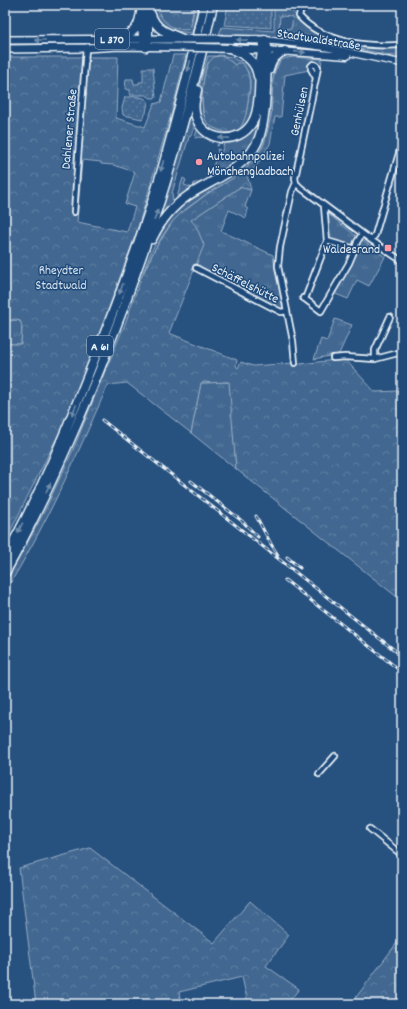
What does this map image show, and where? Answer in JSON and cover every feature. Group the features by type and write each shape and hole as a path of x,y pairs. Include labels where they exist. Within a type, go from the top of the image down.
{"highway":[{"name":"A 61","path":"5,557 41,486 80,397 123,285 163,166 204,5"},
{"name":"A 61","path":"5,573 42,503 77,426 116,329 162,198 202,56 213,5"},
{"path":"145,6 157,26 184,39"},
{"path":"118,39 130,34 135,29 145,6"},
{"path":"145,6 146,41"},
{"path":"265,40 266,87"},
{"path":"202,56 195,102 197,121 205,131 212,135 222,138 233,137 242,134 249,128 255,118 258,109 258,75 252,61 230,48"},
{"path":"258,101 265,50"},
{"path":"134,278 155,233 169,213 188,196 234,169 248,157 252,151 259,138 264,115 268,72 271,63 279,54 285,51"}],"main road":[{"name":"L 370","path":"5,40 118,39 146,41 181,47 265,50"},
{"name":"L 370","path":"5,49 86,48 119,46 146,41 184,39 265,40"},
{"name":"Stadtwaldstraße","path":"265,40 316,46 402,63"},
{"name":"Stadtwaldstraße","path":"265,50 369,57"}],"street":[{"name":"Stadtwaldstraße","path":"305,5 299,16 309,26 326,35 362,44 402,45"},
{"name":"Dahlener Straße","path":"74,212 86,48"},
{"name":"Genhülsen","path":"296,183 295,178 316,78"},
{"path":"371,240 375,235 402,143"},
{"path":"296,183 300,188 362,234 401,260"},
{"name":"Schäffelshütte","path":"295,363 293,341 278,266 280,247 292,192 296,183"},
{"path":"324,206 327,241 304,298 321,311 349,263 357,242 362,234"},
{"path":"327,241 355,249"},
{"name":"Schäffelshütte","path":"196,268 281,312 287,312"},
{"path":"375,359 375,350 390,317"},
{"path":"333,358 346,357 375,359 402,352"},
{"path":"319,774 335,756"},
{"path":"370,829 402,855"}],"shaded area":[{"path":"280,16 293,17 292,29 279,28"}],"green space":[{"path":"152,5 156,5 160,16 191,26 195,5 198,5 192,33 172,30 163,26 154,17"},
{"path":"156,5 195,5 189,29 184,30 175,28 167,24 159,14"},
{"path":"228,5 271,5 271,28 224,25"},
{"path":"274,5 286,5 304,23 325,36 324,39 402,46 402,54 394,56 298,39 223,36 223,34 219,34 222,27 274,31","holes":["280,16 293,17 291,29 279,28"]},
{"name":"Rheydter Stadtwald","path":"173,55 186,55 172,111 136,234 74,403 5,542 5,344 21,344 22,331 21,322 19,320 5,320 5,57 118,57 116,118 145,127 154,104 161,102","holes":["82,160 101,162 101,164 113,165 135,172 125,204 135,207 127,232 77,222"]},
{"path":"219,55 232,57 239,61 248,59 254,69 257,80 253,109 249,122 240,131 233,134 225,135 218,134 212,131 201,121 198,113 198,92 208,56","holes":["214,57 225,57 235,65 242,63 248,72 250,80 246,114 230,134 214,128 203,114 202,100 204,78 208,63"]},
{"path":"214,57 225,57 235,65 237,63 242,63 250,81 248,105 244,121 239,130 230,133 208,124 203,112 202,94 204,77 208,63"},
{"path":"294,57 322,59 321,66 315,63 309,70 285,75 281,117 275,117 270,144 257,165 247,175 251,190 240,187 191,220 196,226 204,245 169,333 237,360 236,366 238,368 241,362 253,366 293,363 300,364 345,359 375,392 398,391 402,387 402,601 236,469 229,382 201,383 191,433 127,383 108,385 73,464 34,542 5,592 5,583 44,512 73,450 125,324 141,278 155,249 173,221 180,214 207,194 244,171 256,158 264,144 271,116 275,71 280,61 286,58"},
{"path":"275,60 280,61 273,80 270,125 265,142 257,157 252,164 240,174 205,195 175,220 163,235 141,278 155,244 167,223 175,214 184,205 243,166 257,150 270,70"},
{"path":"143,68 153,68 156,98 151,98 146,95 130,95 130,90 125,89 126,79 133,79 134,84 143,82"},
{"path":"125,97 140,97 148,101 146,113 142,119 123,115 122,108"},
{"path":"263,97 259,131 243,160 210,180 207,174 209,174 209,177 212,178 214,175 216,168 213,167 218,151 217,149 220,150 219,153 221,154 224,144 219,143 221,141 240,137"},
{"path":"192,111 194,128 189,137 172,193 173,199 171,208 157,228"},
{"path":"198,126 215,139 212,143 204,138 195,138"},
{"path":"183,178 186,180 184,185 193,188 194,183 203,181 206,183 177,203 177,197"},
{"path":"240,187 251,190 245,207 248,209 246,218 229,210 221,231 273,255 284,308 280,311 195,268 191,220"},
{"path":"327,213 356,236 353,243 349,245 329,239"},
{"path":"361,239 385,257 369,286 357,280 348,299 333,293 355,254"},
{"path":"335,319 352,325 339,354 314,359 321,339 327,341"},
{"path":"18,320 22,324 21,344 5,344 5,321"},
{"path":"230,382 236,469 191,433 201,383"},
{"path":"90,848 214,943 250,901 289,935 266,966 299,989 287,1004 248,1004 242,977 179,992 181,1004 36,1004 19,868"},
{"path":"402,936 402,1004 351,1004"}],"railway":[{"path":"102,420 402,656"},
{"path":"191,481 242,521 258,537"},
{"path":"256,516 278,555"},
{"path":"287,557 300,568"},
{"path":"285,580 402,672"}],"place":[{"name":"Autobahnpolizei Mönchengladbach","path":"199,162"},
{"name":"Waldesrand","path":"388,248"}]}
